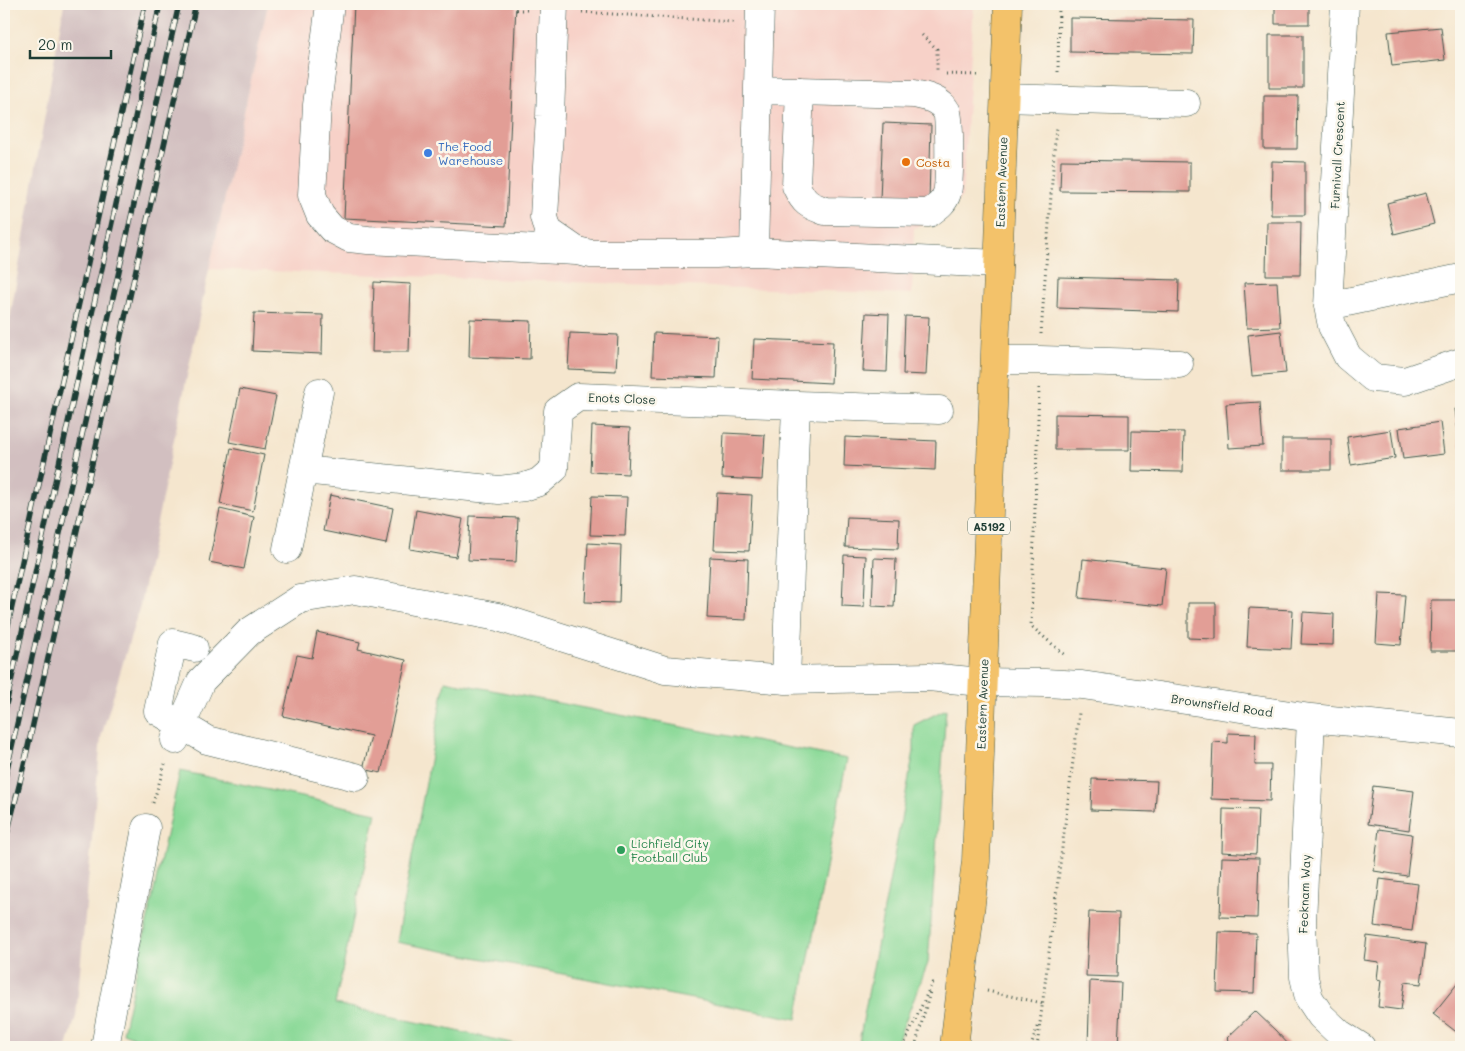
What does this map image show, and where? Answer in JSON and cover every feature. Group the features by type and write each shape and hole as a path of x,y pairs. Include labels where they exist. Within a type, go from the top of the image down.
{"highway":[{"name":"Eastern Avenue","path":"954,1047 976,862 1008,4"}],"street":[{"path":"330,4 316,105 312,195 320,215 332,229 349,238 577,251 591,254 716,254 754,252 998,264"},
{"path":"754,252 760,4"},
{"name":"Furnivall Crescent","path":"1345,4 1328,306 1332,326 1348,357 1373,378 1405,381 1461,362"},
{"path":"554,7 544,217 548,231 577,251"},
{"path":"758,90 800,91 914,94 929,97 940,102 948,114 948,191 942,203 929,213 825,211 814,207 802,198 796,186 800,91"},
{"path":"1005,98 1186,103"},
{"path":"1328,306 1461,278"},
{"path":"996,360 1179,364"},
{"path":"287,549 319,392"},
{"name":"Enots Close","path":"303,470 499,490 524,487 539,482 554,469 558,411 578,397 939,410"},
{"path":"786,680 796,405"},
{"name":"Brownsfield Road","path":"178,732 200,681 249,632 300,599 355,590 498,617 665,670 786,680 928,677 982,682 1046,682 1082,685 1311,718 1461,733"},
{"path":"194,648 173,643 158,711 178,732 356,777"},
{"name":"Fecknam Way","path":"1311,718 1302,923 1304,977 1309,998 1321,1016 1339,1033 1361,1047"},
{"path":"105,1047 146,828"}],"path":[{"path":"1037,1047 1082,685 1078,667 1031,626 1040,360 1058,100 1060,4"},
{"path":"516,10 554,7 733,22"},
{"path":"922,35 937,50 937,74"},
{"path":"146,828 161,775 178,732"},
{"path":"915,1047 932,983"},
{"path":"1031,1047 1040,1017"}],"shaded area":[{"path":"64,4 268,4 209,269 140,605 101,737 76,1016 67,1047 4,1047 4,342 9,324"},
{"path":"268,4 974,4 962,196 942,220 914,228 912,294 209,269"}],"green space":[{"name":"Lichfield City Football Club","path":"445,681 847,759 797,1019 396,942"},
{"path":"946,709 928,963 895,1047 858,1047 914,751 914,725"},
{"path":"180,771 376,813 335,1004 529,1047 159,1047 123,1033"}],"building":[{"path":"354,4 516,4 506,226 344,218"},
{"path":"1275,4 1309,4 1309,24 1275,24"},
{"path":"1070,18 1194,20 1193,54 1070,52"},
{"path":"1441,27 1445,60 1392,66 1388,32"},
{"path":"1269,35 1303,35 1303,88 1269,88"},
{"path":"1264,96 1298,96 1297,149 1264,149"},
{"name":"Costa","path":"883,123 931,125 929,201 880,200"},
{"path":"1061,160 1190,162 1190,192 1060,191"},
{"path":"1272,161 1305,162 1305,215 1271,215"},
{"path":"1426,193 1434,224 1394,234 1387,203"},
{"path":"1267,222 1301,222 1300,275 1266,275"},
{"path":"1058,277 1179,280 1178,312 1057,308"},
{"path":"374,282 411,284 409,352 372,352"},
{"path":"1277,282 1280,327 1247,328 1244,283"},
{"path":"254,313 323,315 322,354 252,351"},
{"path":"866,313 889,314 887,372 863,371"},
{"path":"905,316 929,317 926,375 903,374"},
{"path":"470,319 531,321 530,359 469,357"},
{"path":"1281,331 1286,373 1252,376 1248,335"},
{"path":"570,333 618,335 616,371 568,369"},
{"path":"654,333 718,336 716,378 652,376"},
{"path":"754,339 833,342 831,383 752,379"},
{"path":"240,389 276,396 265,449 229,442"},
{"path":"1260,402 1263,446 1229,448 1226,404"},
{"path":"1461,408 1461,447 1460,447 1455,409"},
{"path":"1055,414 1129,415 1129,450 1055,450"},
{"path":"1440,422 1444,454 1403,459 1399,428"},
{"path":"592,426 630,428 628,474 590,472"},
{"path":"1391,430 1395,458 1351,465 1347,437"},
{"path":"1132,431 1184,432 1183,472 1131,471"},
{"path":"724,433 765,435 762,480 722,478"},
{"path":"845,437 936,441 935,470 844,466"},
{"path":"1282,439 1331,439 1331,470 1282,470"},
{"path":"231,448 264,455 253,511 220,504"},
{"path":"717,493 752,495 749,551 714,550"},
{"path":"330,495 393,508 386,544 323,531"},
{"path":"592,496 627,497 625,536 590,535"},
{"path":"220,509 254,517 244,569 209,562"},
{"path":"416,510 463,519 456,557 410,549"},
{"path":"470,516 518,518 516,562 468,560"},
{"path":"847,517 899,519 898,549 845,547"},
{"path":"588,543 621,545 619,603 585,602"},
{"path":"844,555 866,556 864,607 842,606"},
{"path":"710,557 748,559 746,620 707,618"},
{"path":"874,558 896,559 894,607 872,606"},
{"path":"1083,559 1166,568 1162,606 1079,598"},
{"path":"1379,594 1405,595 1401,645 1376,643"},
{"path":"1431,600 1461,600 1461,651 1430,651"},
{"path":"1188,603 1216,603 1216,639 1188,638"},
{"path":"1249,608 1293,610 1291,649 1247,647"},
{"path":"1303,612 1334,614 1333,645 1301,644"},
{"path":"317,632 360,642 358,649 406,660 381,773 363,769 371,736 283,716 297,655 312,658"},
{"path":"1228,733 1256,734 1255,765 1271,765 1270,801 1211,799 1213,742 1228,743"},
{"path":"1092,779 1157,781 1155,812 1091,810"},
{"path":"1373,786 1414,791 1409,830 1368,824"},
{"path":"1223,809 1258,810 1256,854 1222,852"},
{"path":"1379,829 1412,834 1407,876 1374,871"},
{"path":"1222,857 1259,858 1257,918 1220,917"},
{"path":"1380,879 1418,884 1412,931 1374,926"},
{"path":"1089,912 1119,913 1117,977 1086,976"},
{"path":"1219,932 1256,933 1254,993 1217,992"},
{"path":"1367,936 1426,944 1421,984 1405,982 1401,1010 1378,1007 1381,980 1377,979 1379,962 1364,960"},
{"path":"1461,979 1461,1032 1459,1034 1433,1014"},
{"path":"1090,981 1121,983 1118,1047 1088,1046"},
{"path":"1255,1011 1291,1047 1236,1047 1227,1038"}],"railway":[{"path":"4,643 145,4"},
{"path":"4,714 160,4"},
{"path":"4,782 179,4"},
{"path":"4,846 196,4"}],"place":[{"name":"The Food Warehouse","path":"428,153"},
{"name":"Costa","path":"906,162"},
{"name":"Lichfield City Football Club","path":"621,850"}]}
